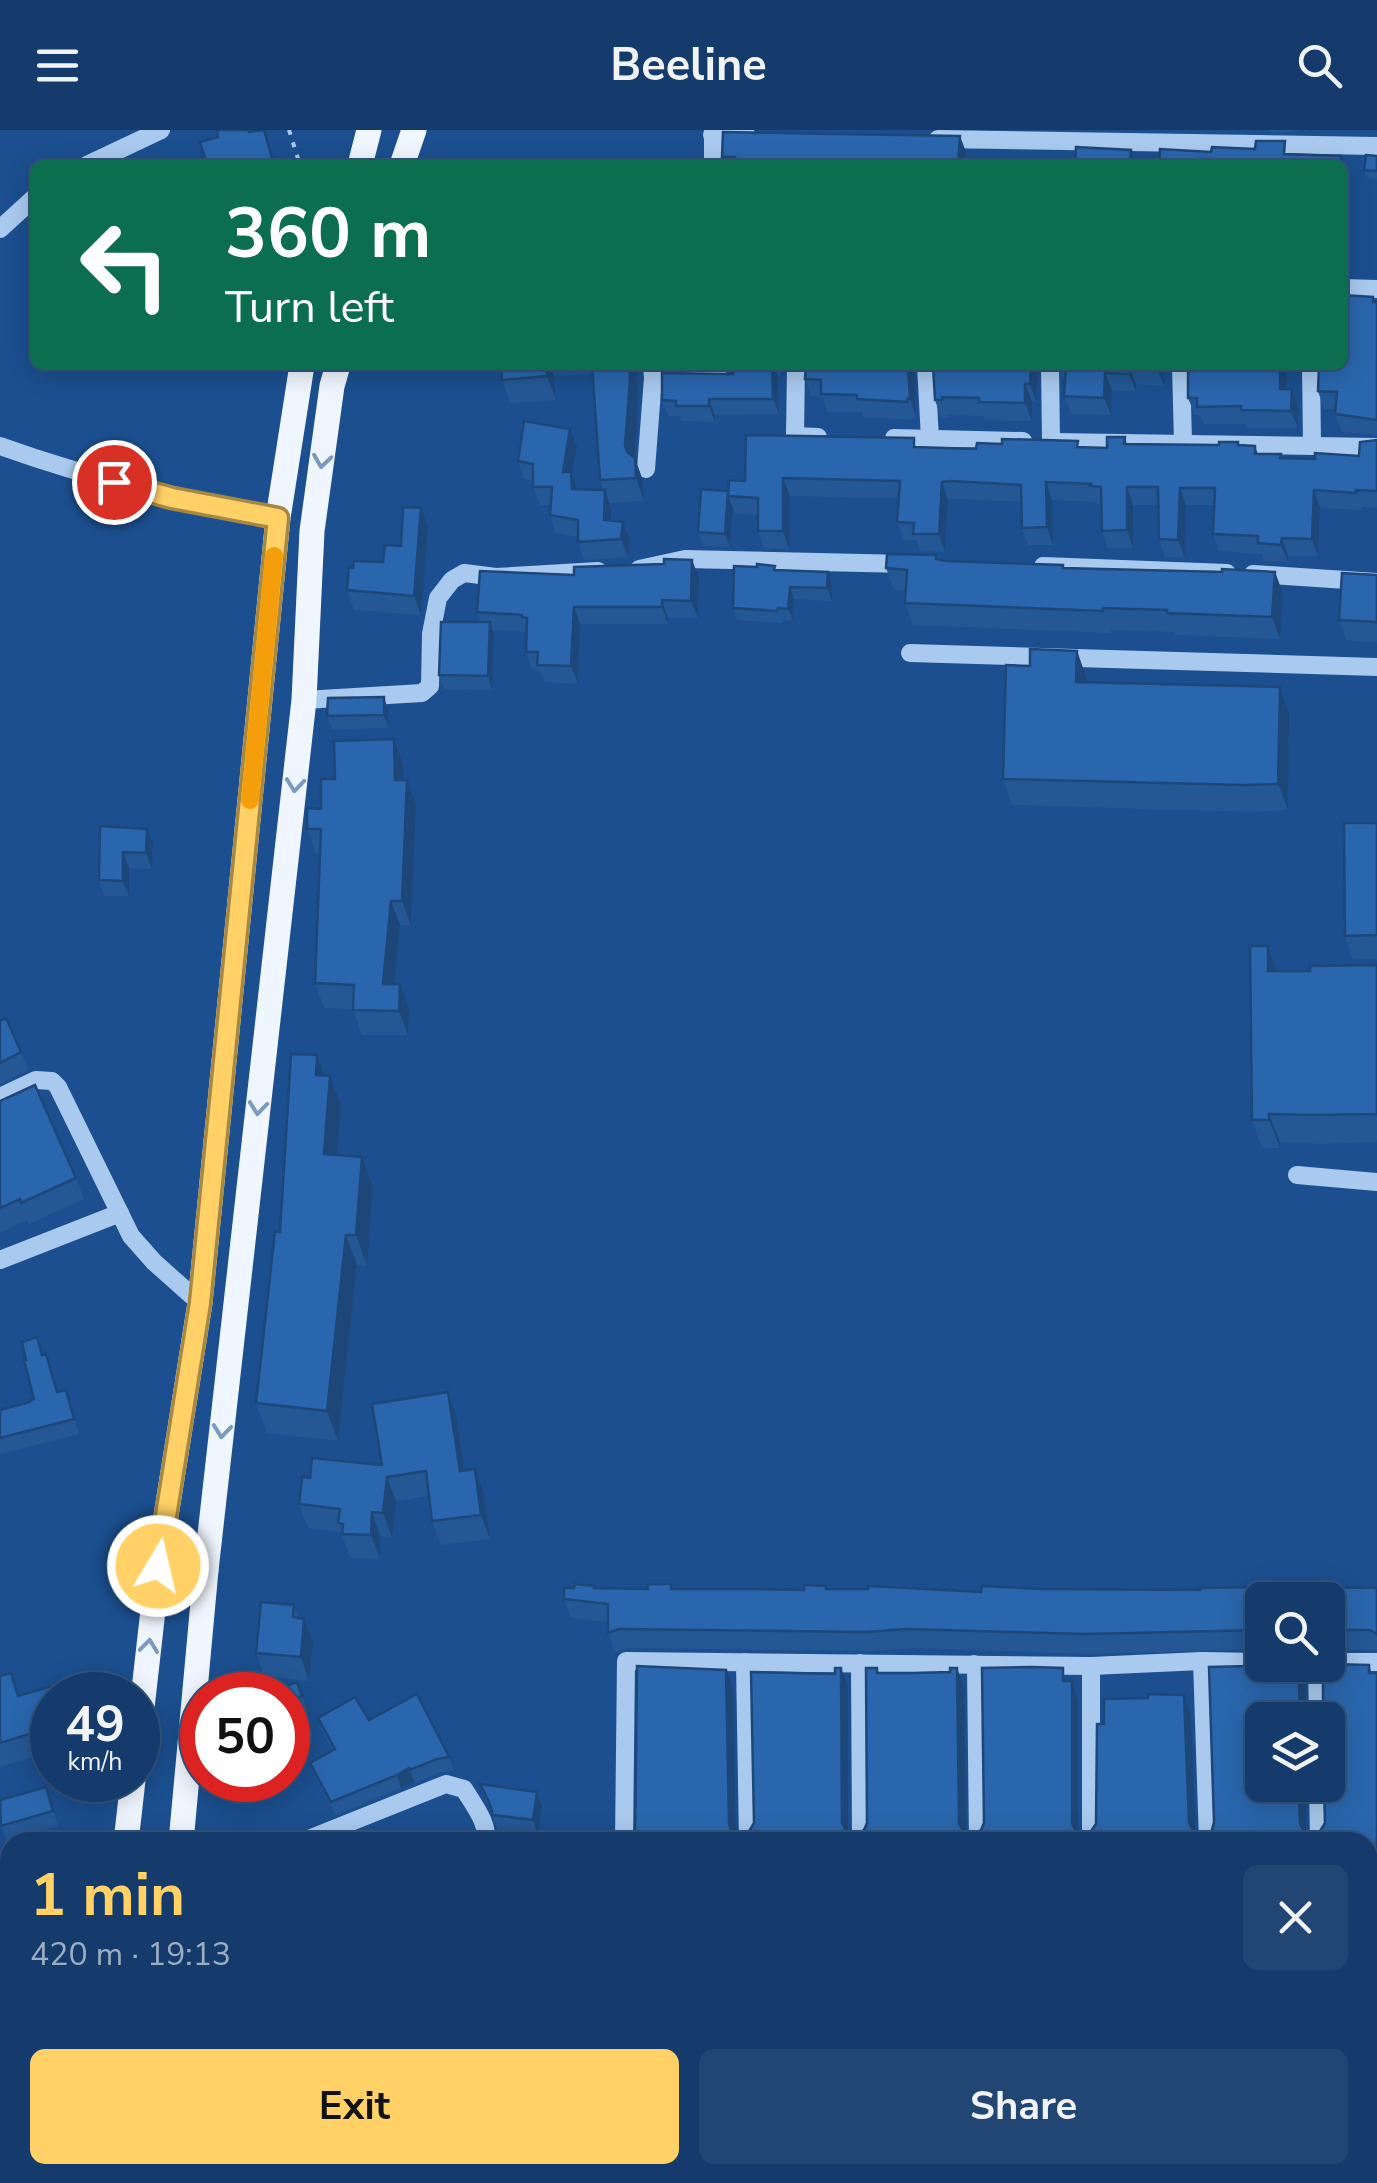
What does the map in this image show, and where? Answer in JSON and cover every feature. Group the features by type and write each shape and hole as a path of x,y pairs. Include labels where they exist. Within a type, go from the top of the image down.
{"main road":[{"path":"361,160 369,130"},
{"path":"404,160 414,130"},
{"path":"146,1672 158,1566 200,1303 278,518 301,370"},
{"path":"182,1832 206,1570 304,700 312,530 337,370"},
{"path":"158,1566 206,1570"},
{"path":"127,1832 131,1802"}],"street":[{"path":"98,160 161,130"},
{"path":"713,160 712,132 771,136"},
{"path":"927,138 1377,146"},
{"path":"0,229 30,202"},
{"path":"1348,288 1377,289"},
{"path":"646,469 652,372 696,370"},
{"path":"796,370 795,436 834,437"},
{"path":"926,370 930,439"},
{"path":"1050,370 1051,442"},
{"path":"1181,370 1183,443"},
{"path":"1311,370 1312,446"},
{"path":"872,438 1377,447"},
{"path":"0,446 172,498 278,518"},
{"path":"304,700 422,692 430,686 431,634 438,598 452,580 464,573 496,577 640,569 685,559 922,564"},
{"path":"1020,566 1158,569 1377,582"},
{"path":"910,653 1377,667"},
{"path":"0,1097 36,1080 52,1080 132,1236 154,1262 200,1303"},
{"path":"1297,1175 1377,1182"},
{"path":"0,1260 120,1213"},
{"path":"624,1832 626,1661 1091,1666 1245,1662"},
{"path":"1202,1661 1208,1832"},
{"path":"745,1662 748,1832"},
{"path":"1345,1662 1377,1662"},
{"path":"860,1663 861,1832"},
{"path":"974,1664 978,1832"},
{"path":"1091,1666 1091,1832"},
{"path":"327,1832 446,1784 464,1789 487,1832"},
{"path":"1318,1802 1318,1832"}],"path":[{"path":"288,130 298,160"}],"building":[{"path":"217,130 264,130 273,160 205,160 200,142 218,137"},
{"path":"723,132 960,136 958,160 722,157"},
{"path":"1256,141 1285,141 1284,154 1341,156 1341,160 1159,160 1160,149 1255,149"},
{"path":"1076,147 1131,150 1130,160 1075,160"},
{"path":"1366,155 1377,156 1377,171 1364,170"},
{"path":"1348,295 1373,297 1373,302 1377,302 1377,420 1335,414 1337,392 1318,391 1319,370 1348,370"},
{"path":"501,370 547,370 547,376 502,380"},
{"path":"592,370 629,370 625,445 635,458 636,478 600,480"},
{"path":"733,370 772,370 773,399 709,399 709,406 676,406 676,401 662,400 662,373 733,374"},
{"path":"806,370 908,370 910,399 907,402 821,394 821,380 805,379"},
{"path":"933,370 1031,370 1030,384 1025,384 1025,403 979,402 979,398 935,400"},
{"path":"1066,370 1130,370 1129,374 1105,373 1104,398 1064,396"},
{"path":"1280,370 1280,389 1292,389 1291,411 1197,407 1197,398 1188,398 1188,371"},
{"path":"524,421 570,429 563,472 571,472 572,489 605,490 604,520 623,522 621,539 578,542 578,520 550,515 552,487 533,487 533,464 518,461"},
{"path":"746,435 914,438 914,447 976,449 977,443 1002,444 1002,439 1078,441 1077,447 1107,448 1107,437 1125,437 1124,444 1238,442 1255,446 1255,454 1315,459 1315,453 1359,456 1360,442 1377,440 1377,491 1314,490 1312,539 1282,538 1281,545 1258,543 1258,536 1213,534 1215,488 1180,488 1178,540 1159,539 1158,487 1127,487 1127,530 1102,531 1101,487 1046,482 1047,527 1022,528 1021,485 942,482 939,534 913,534 914,523 897,522 900,481 783,478 783,531 758,531 758,498 728,496 729,480 745,481"},
{"path":"701,489 728,491 725,534 698,532"},
{"path":"403,507 421,508 414,596 347,590 349,567 353,568 354,561 383,562 385,545 401,546"},
{"path":"887,554 1063,568 1275,572 1272,617 905,603 907,570 886,568"},
{"path":"664,559 692,560 691,601 662,600 662,607 574,607 571,666 537,665 538,652 526,652 527,618 522,615 477,612 480,571 574,575 574,567 664,564"},
{"path":"734,566 775,566 774,570 828,572 827,588 790,587 788,609 733,608"},
{"path":"1342,573 1377,575 1377,622 1339,620"},
{"path":"441,622 490,622 488,676 439,675"},
{"path":"1030,649 1077,651 1076,682 1280,687 1278,784 1003,779 1006,665 1030,666"},
{"path":"384,697 384,715 327,716 328,698"},
{"path":"394,739 395,780 407,780 402,901 391,901 383,984 400,984 399,1011 353,1010 354,985 315,983 321,829 307,829 307,808 321,809 321,779 335,779 334,741"},
{"path":"1344,823 1377,823 1377,935 1345,936"},
{"path":"100,826 147,829 146,853 123,852 123,881 99,880"},
{"path":"1250,946 1268,946 1268,971 1377,965 1377,1114 1269,1114 1269,1120 1252,1120"},
{"path":"6,1018 21,1052 0,1063 0,1021"},
{"path":"291,1054 317,1055 316,1075 330,1076 324,1154 362,1157 356,1235 346,1235 327,1411 256,1403 275,1231 280,1232"},
{"path":"35,1085 76,1178 21,1203 20,1199 0,1208 0,1101"},
{"path":"37,1337 57,1392 66,1390 74,1419 0,1438 0,1410 34,1399 22,1342"},
{"path":"448,1392 460,1471 475,1469 481,1515 432,1521 426,1471 387,1477 383,1513 372,1512 371,1535 342,1534 343,1524 338,1523 340,1509 299,1504 302,1477 310,1478 312,1458 382,1465 372,1404"},
{"path":"575,1584 648,1589 648,1584 671,1584 671,1589 804,1590 804,1585 826,1589 868,1586 981,1592 982,1586 1245,1587 1245,1630 1084,1634 907,1629 619,1629 608,1633 608,1604 564,1599 564,1588 574,1588"},
{"path":"1345,1588 1377,1588 1377,1634 1370,1630 1345,1630"},
{"path":"261,1602 294,1605 293,1617 304,1619 301,1657 256,1653"},
{"path":"1345,1664 1369,1665 1369,1673 1377,1673 1377,1832 1320,1832 1325,1823 1324,1802 1345,1802 1345,1702 1323,1702 1323,1682 1345,1682"},
{"path":"637,1666 726,1670 729,1823 734,1832 635,1832"},
{"path":"1245,1666 1245,1682 1299,1682 1300,1702 1245,1702 1245,1802 1299,1802 1300,1824 1304,1832 1208,1832 1214,1822 1209,1667"},
{"path":"835,1668 841,1668 842,1823 846,1832 749,1832 754,1823 751,1672 835,1674"},
{"path":"866,1668 877,1668 877,1673 913,1673 950,1672 950,1668 957,1668 959,1823 964,1832 860,1832 867,1823"},
{"path":"982,1668 1063,1668 1063,1681 1072,1681 1072,1823 1076,1832 977,1832 984,1823"},
{"path":"11,1673 18,1696 30,1693 30,1734 0,1743 0,1676"},
{"path":"417,1694 449,1757 409,1768 331,1802 310,1763 335,1749 318,1718 355,1697 369,1720"},
{"path":"1184,1695 1189,1823 1194,1832 1090,1832 1096,1824 1097,1724 1104,1724 1104,1699"},
{"path":"480,1784 537,1792 533,1820 493,1815"},
{"path":"30,1792 30,1802 50,1802 53,1811 1,1826 0,1800"}],"slow traffic":[{"path":"250,800 274,556"}],"route":[{"path":"114,482 172,498 278,518 200,1303 158,1566"}]}
